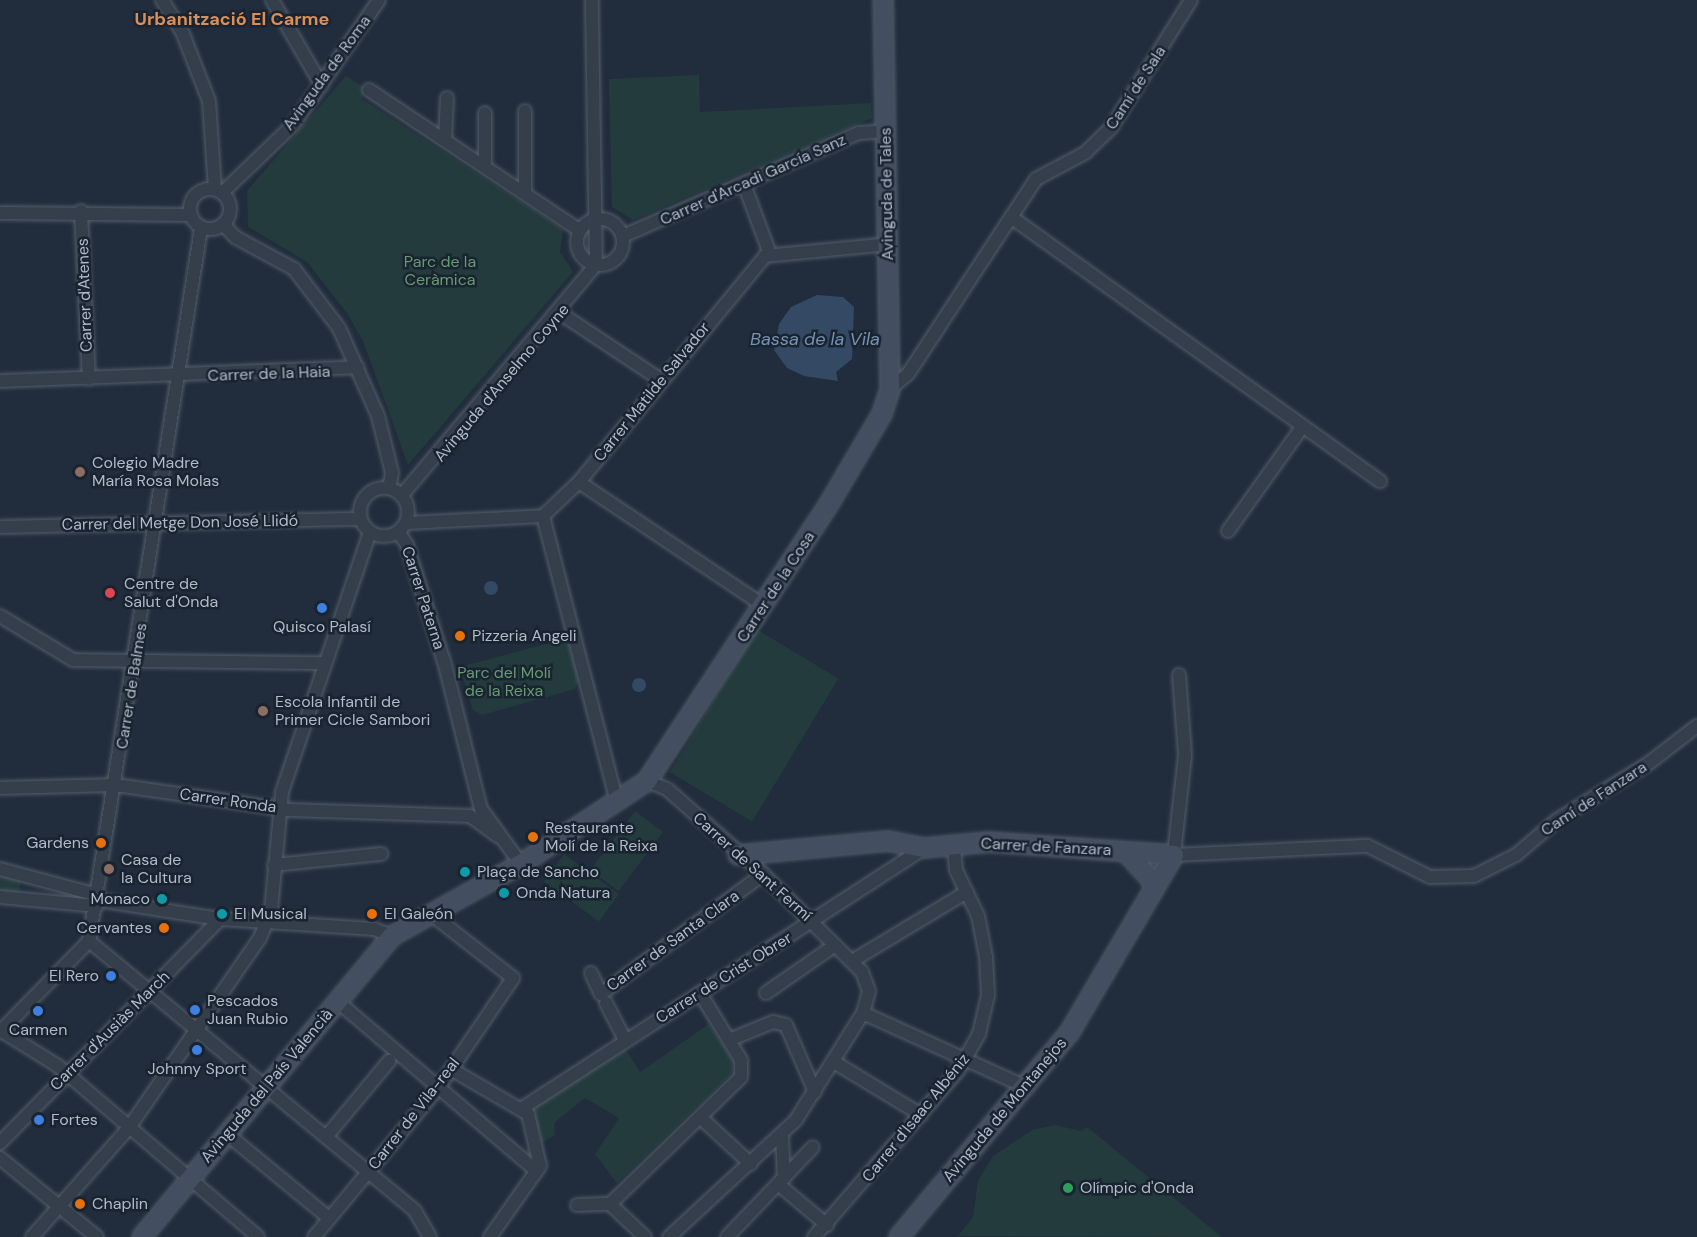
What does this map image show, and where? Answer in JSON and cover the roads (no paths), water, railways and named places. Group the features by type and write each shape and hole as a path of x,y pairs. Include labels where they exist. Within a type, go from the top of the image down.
{"main road":[{"name":"Avinguda de Tales","path":"883,0 890,388"},
{"name":"Carrer de la Cosa","path":"392,936 521,864 617,803 647,781 829,504 882,414 890,388"},
{"name":"Carrer de Fanzara","path":"738,855 888,841 924,848 989,842 1174,855"},
{"path":"1126,852 1154,883"},
{"path":"1148,853 1154,883"},
{"name":"Avinguda de Montanejos","path":"899,1237 1028,1088 1110,969 1154,883 1174,855"},
{"name":"Avinguda del País Valencià","path":"142,1237 392,936"}],"street":[{"path":"162,0 183,34 209,100 219,192 229,214 224,224"},
{"path":"272,0 322,86"},
{"name":"Avinguda de Roma","path":"219,192 294,124 379,0"},
{"path":"592,0 599,218 596,265 582,258 576,245 579,230 599,218"},
{"name":"Camí de Sala","path":"1036,178 1102,139 1191,0"},
{"path":"369,90 579,230"},
{"path":"445,140 447,98"},
{"path":"525,111 525,192"},
{"path":"485,113 485,166"},
{"name":"Carrer d'Arcadi García Sanz","path":"623,236 859,133 886,131"},
{"name":"Carrer de la Cosa","path":"890,388 908,374 1036,178"},
{"path":"744,183 770,254 889,244"},
{"path":"219,192 201,191 191,201 190,215 201,228 224,224 301,277 339,328 358,367 389,459 389,488"},
{"path":"0,213 81,211 190,215"},
{"name":"Carrer d'Atenes","path":"81,211 88,379"},
{"path":"1011,217 1380,481"},
{"path":"599,218 618,227 623,236"},
{"name":"Carrer de Balmes","path":"89,941 98,900 158,525 201,228"},
{"name":"Avinguda d'Anselmo Coyne","path":"402,495 560,313 596,265 617,258 623,236"},
{"name":"Carrer Matilde Salvador","path":"543,516 579,482 661,381 770,254"},
{"path":"560,313 661,381"},
{"name":"Carrer de la Haia","path":"0,381 179,377 358,367"},
{"path":"1228,531 1303,426"},
{"path":"579,482 763,605"},
{"path":"403,528 409,508 402,495 389,488 366,496 361,519 370,532 384,537 403,528 543,516 617,803"},
{"name":"Carrer del Metge Don José Llidó","path":"0,527 361,519"},
{"name":"Carrer Paterna","path":"403,528 445,665 478,802 498,836 521,864"},
{"path":"32,1237 128,1129 254,948 271,911 278,809 370,532"},
{"path":"0,616 64,658 325,663"},
{"name":"Avinguda de Montanejos","path":"1174,855 1185,755 1179,675"},
{"name":"Camí de Fanzara","path":"1174,855 1368,846 1431,878 1474,876 1516,855 1557,820 1649,763 1697,726"},
{"name":"Carrer de Sant Fermí","path":"647,781 667,789 738,855 764,874 852,961 869,987 863,1013"},
{"name":"Carrer Ronda","path":"0,788 116,785 278,809 456,815 475,818 498,836"},
{"path":"456,815 478,802"},
{"name":"Carrer d'Isaac Albéniz","path":"814,1237 827,1225 921,1115 966,1059 979,1034 988,974 984,939 967,892 956,870 954,845"},
{"name":"Carrer de Crist Obrer","path":"524,1107 924,848"},
{"path":"274,865 381,854"},
{"path":"0,869 36,876 98,900"},
{"name":"Carrer de Santa Clara","path":"591,973 602,993 764,874"},
{"path":"32,899 36,876"},
{"path":"852,961 967,892"},
{"path":"0,897 98,900 220,919 374,929 392,936"},
{"name":"Carrer de Vila-real","path":"314,1237 439,1088 513,978 431,914"},
{"name":"Carrer d'Ausiàs March","path":"0,1143 220,919"},
{"path":"258,1237 188,1182 67,1075 0,1031 89,941 415,1211 430,1237"},
{"path":"766,993 836,945"},
{"path":"613,1207 625,1189 743,1074 729,1040 700,993"},
{"path":"337,1001 537,1171"},
{"name":"Carrer de Santa Clara","path":"606,1003 625,1040"},
{"path":"669,1237 782,1136 815,1092 863,1013 1028,1088"},
{"path":"729,1040 773,1022 786,1025 815,1092"},
{"path":"326,1137 389,1061"},
{"path":"834,1062 921,1115"},
{"path":"451,1070 524,1107 537,1171 490,1237"},
{"path":"700,1117 751,1164"},
{"path":"227,1134 329,1218"},
{"path":"782,1136 781,1181 827,1225"},
{"path":"727,1237 813,1148"},
{"path":"0,1158 98,1237"},
{"path":"577,1205 613,1207 645,1237"}],"water":[{"name":"Bassa de la Vila","path":"817,295 843,297 854,307 852,359 836,372 838,381 804,376 787,368 774,350 779,324 791,307"},
{"path":"491,581 496,583 498,588 496,593 491,595 486,593 484,588 486,583"},
{"path":"636,678 642,678 646,685 642,692 636,692 632,688 632,682"}],"place":[{"name":"Colegio Madre María Rosa Molas","path":"80,472"},
{"name":"Centre de Salut d'Onda","path":"110,593"},
{"name":"Quisco Palasí","path":"322,608"},
{"name":"Pizzeria Angeli","path":"460,636"},
{"name":"Escola Infantil de Primer Cicle Sambori","path":"263,711"},
{"name":"Restaurante Molí de la Reixa","path":"533,837"},
{"name":"Gardens","path":"101,843"},
{"name":"Casa de la Cultura","path":"109,869"},
{"name":"Plaça de Sancho","path":"465,872"},
{"name":"Onda Natura","path":"504,893"},
{"name":"Monaco","path":"162,899"},
{"name":"El Musical","path":"222,914"},
{"name":"El Galeón","path":"372,914"},
{"name":"Cervantes","path":"164,928"},
{"name":"El Rero","path":"111,976"},
{"name":"Pescados Juan Rubio","path":"195,1010"},
{"name":"Carmen","path":"38,1011"},
{"name":"Johnny Sport","path":"197,1050"},
{"name":"Fortes","path":"39,1120"},
{"name":"Olímpic d'Onda","path":"1068,1188"},
{"name":"Chaplin","path":"80,1204"}],"district":[{"name":"Urbanització El Carme","path":"232,19"}],"park label":[{"name":"Parc de la Ceràmica","path":"440,271"},
{"name":"Parc del Molí de la Reixa","path":"504,682"}]}
